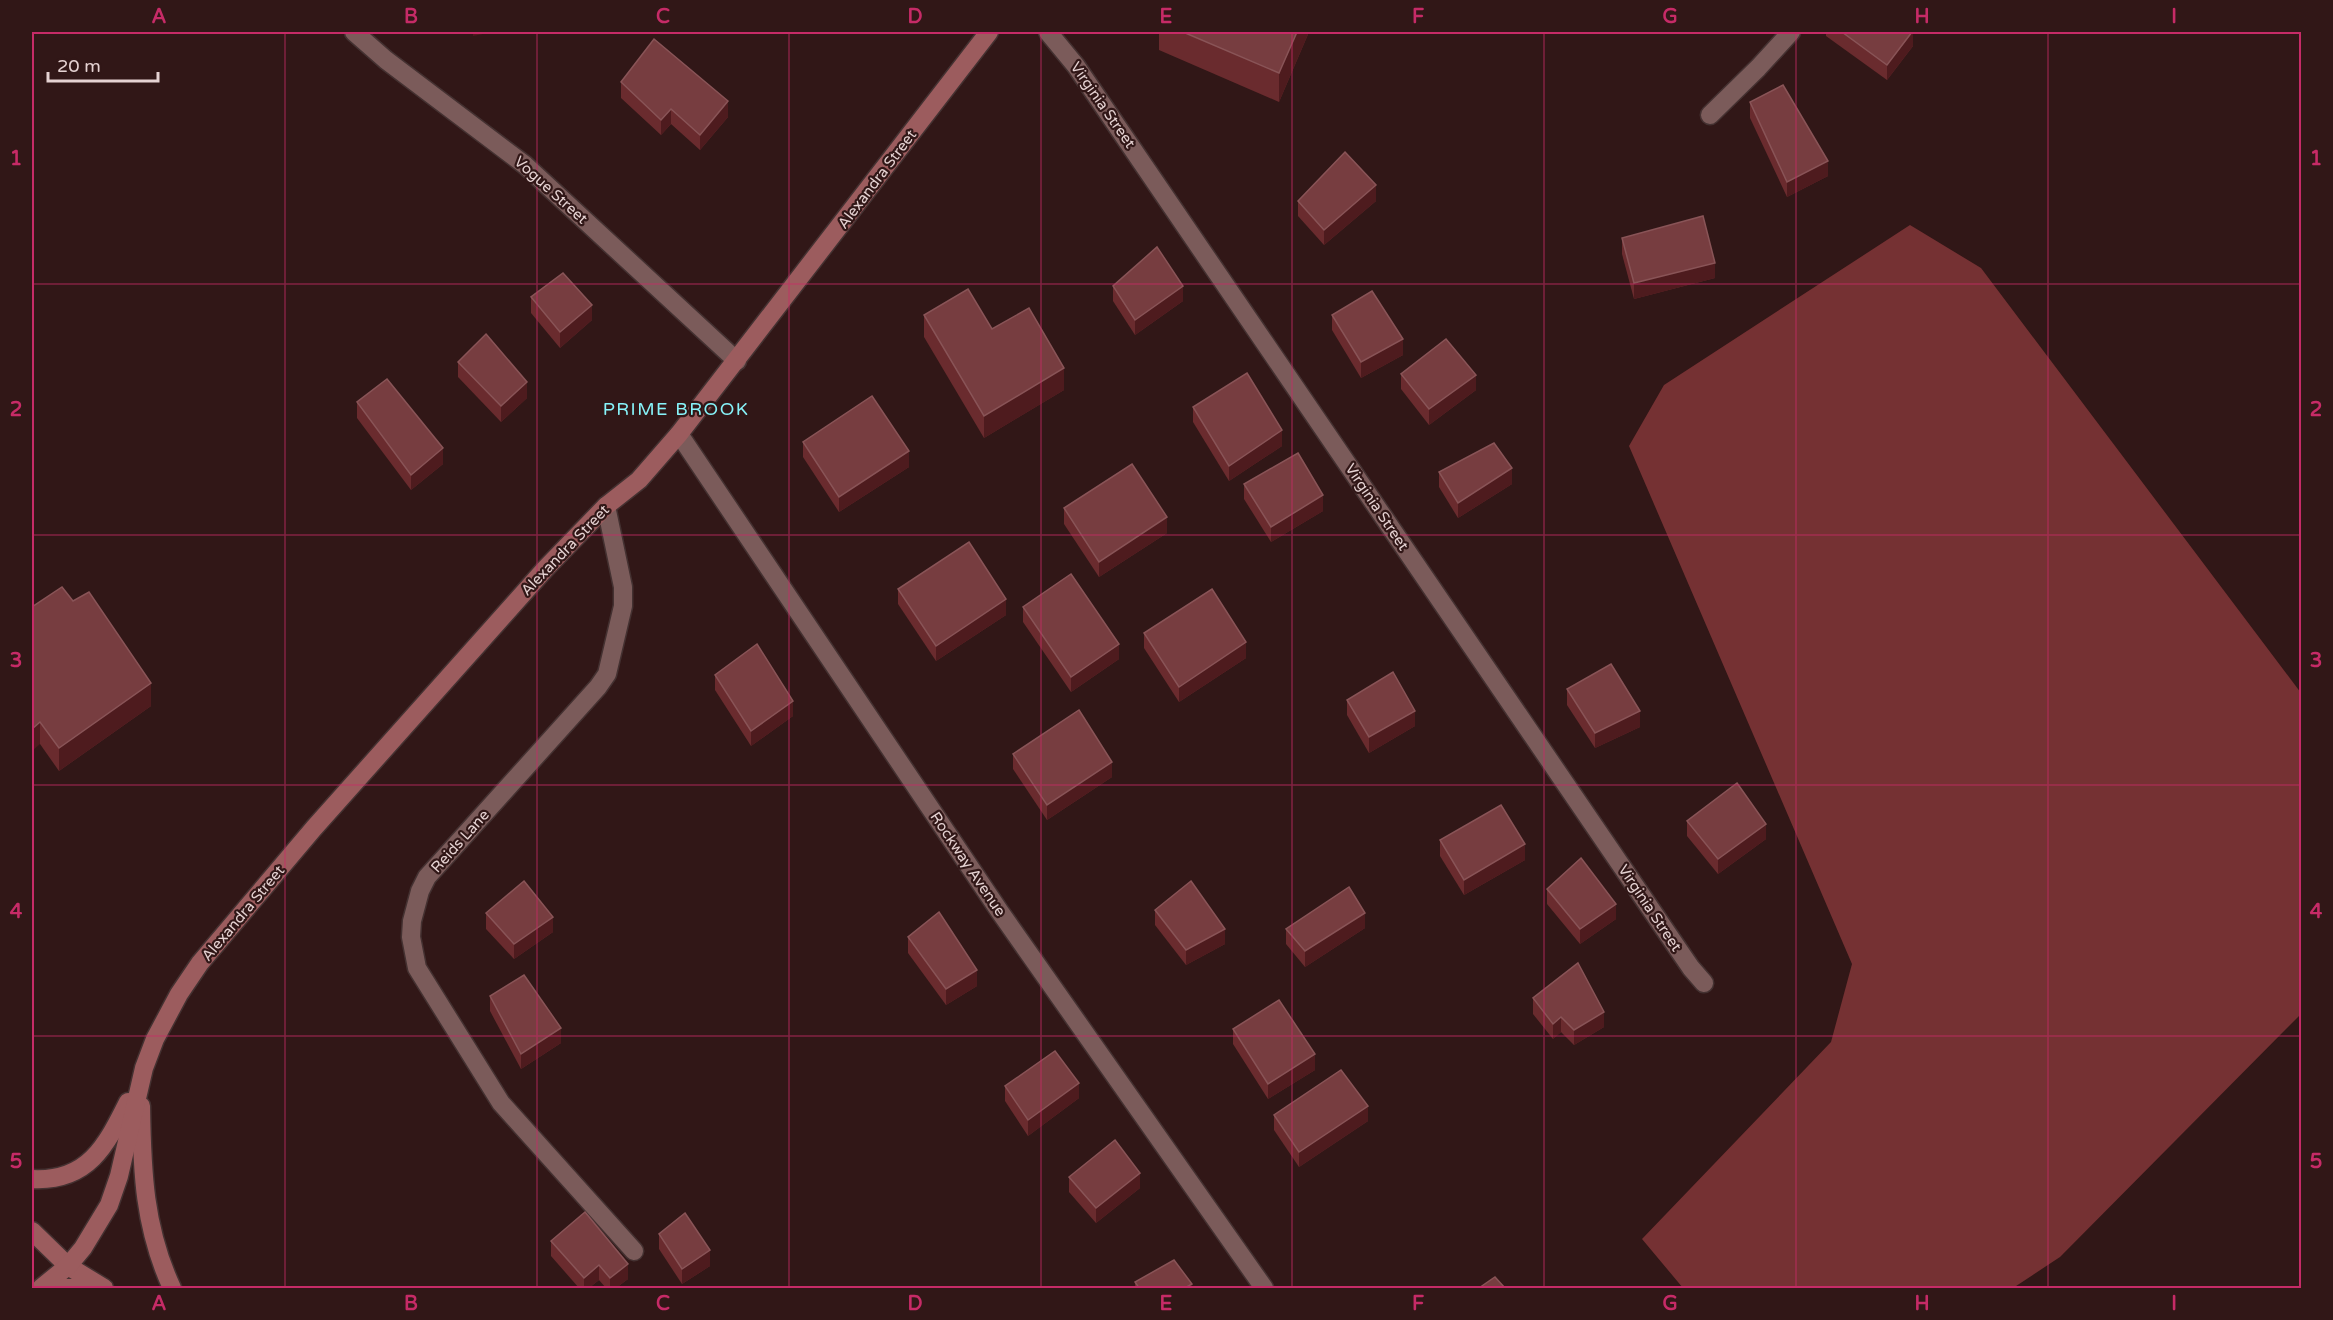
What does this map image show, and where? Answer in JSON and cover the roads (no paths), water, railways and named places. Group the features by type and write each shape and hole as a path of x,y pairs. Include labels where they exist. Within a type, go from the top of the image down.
{"main road":[{"name":"Alexandra Street","path":"41,1288 68,1266 83,1248 109,1205 119,1176 144,1068 166,1015 200,963 315,828 545,569 606,506 639,480 679,434 737,362 989,32"},
{"name":"Alexandra Street","path":"144,1068 141,1106 146,1201 153,1241 172,1288"},
{"path":"32,1179 58,1176 80,1168 97,1156 110,1139 144,1068"},
{"path":"32,1231 68,1266 105,1288"},
{"path":"64,1288 105,1288"}],"street":[{"name":"Vogue Street","path":"354,32 386,60 525,165 737,362"},
{"name":"Virginia Street","path":"1048,32 1076,66 1691,968 1704,983"},
{"path":"1710,115 1791,32"},
{"name":"Rockway Avenue","path":"679,434 1000,912 1264,1288"},
{"name":"Reids Lane","path":"606,506 623,587 623,606 607,674 598,687 427,877 414,906 411,937 417,968 501,1103 634,1251"}],"district":[{"name":"PRIME BROOK","path":"676,409"}]}
